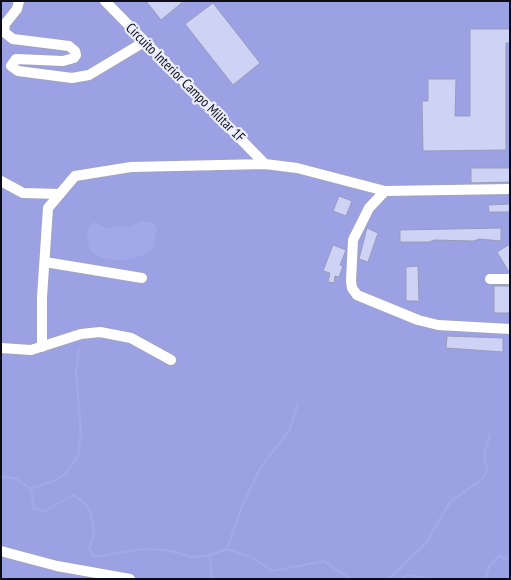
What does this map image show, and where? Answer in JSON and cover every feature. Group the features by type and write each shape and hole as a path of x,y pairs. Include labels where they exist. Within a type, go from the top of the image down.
{"street":[{"path":"19,1 17,10 5,24 4,32 13,39 69,46 76,51 76,55 74,58 63,61 16,59 11,66 18,71 72,78 89,75 144,42"},
{"name":"Circuito Interior Campo Militar 1F","path":"105,1 265,164"},
{"name":"Circuito Interior Campo Militar 1F","path":"42,347 42,297 48,208 75,176 121,169 265,164 297,168 385,191 510,189"},
{"path":"1,181 23,193 60,194"},
{"path":"385,191 369,208 353,240 351,281 352,288 357,295 418,320 438,326 510,329"},
{"path":"45,262 142,278"},
{"path":"490,278 508,277"},
{"path":"1,348 31,350 81,334 100,332 131,338 171,360"},
{"path":"1,550 57,566 130,579"}],"shaded area":[{"path":"1,1 510,1 510,579 1,579"},
{"path":"141,221 154,223 157,229 153,249 141,256 121,261 102,258 91,251 87,234 90,225 95,222 106,228 132,226"}],"building":[{"path":"146,1 184,1 161,20"},
{"path":"213,3 260,63 233,85 185,24"},
{"path":"470,29 510,29 510,43 506,43 506,150 423,151 422,101 428,101 428,79 456,79 455,116 470,116"},
{"path":"471,168 510,168 510,182 471,183"},
{"path":"339,196 352,201 346,216 333,211"},
{"path":"510,204 510,212 489,212 488,205"},
{"path":"367,228 378,233 368,262 359,259"},
{"path":"501,228 501,241 479,239 474,241 434,240 429,242 400,242 400,230"},
{"path":"510,244 510,272 509,272 497,252"},
{"path":"333,245 346,250 340,265 343,266 339,277 335,276 334,283 328,282 330,273 323,271"},
{"path":"418,266 419,301 406,301 406,267"},
{"path":"494,286 510,286 510,313 494,313"},
{"path":"447,336 503,338 503,352 446,348"}],"waterway":[{"path":"31,489 56,480 66,473 78,456 81,434 76,373 79,350"},
{"path":"227,549 242,506 261,467 290,429 298,403"},
{"path":"389,579 426,543 450,502 482,479 487,470 484,454 490,435"},
{"path":"1,476 16,479 31,489 34,509 45,511 73,495 86,504 91,514 94,533 89,549 94,557 143,549 166,550 193,557 210,555 227,549 251,557 273,571 324,561 351,579"},
{"path":"210,556 212,579"},
{"path":"485,579 490,565 499,556 510,560"},
{"path":"400,579 408,575 428,579"}]}
